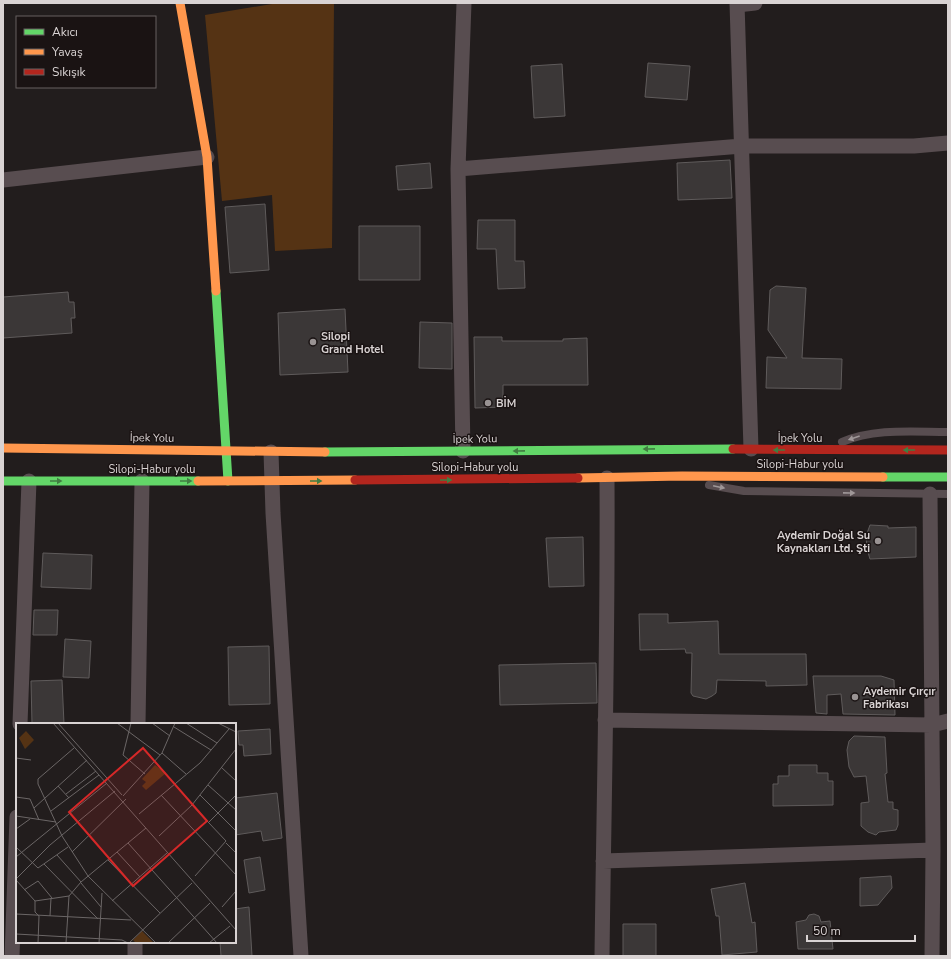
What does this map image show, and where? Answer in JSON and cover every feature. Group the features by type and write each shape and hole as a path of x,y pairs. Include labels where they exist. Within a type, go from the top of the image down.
{"main road":[{"path":"180,3 207,157 228,481"},
{"name":"İpek Yolu","path":"3,448 271,452 751,449 948,450"},
{"name":"Silopi-Habur yolu","path":"3,481 272,481 682,476 948,477"}],"street":[{"path":"462,451 458,169 464,3"},
{"path":"751,449 737,4 755,3"},
{"path":"458,169 742,146 914,146 948,143"},
{"path":"3,180 207,157"},
{"path":"271,452 301,956"},
{"path":"602,956 608,614 607,478"},
{"path":"20,723 29,481"},
{"path":"138,723 142,481"},
{"path":"930,494 933,850 932,956"},
{"path":"605,720 932,725 948,721"},
{"path":"12,956 16,845"},
{"path":"603,861 933,850"},
{"path":"135,943 135,956"}],"lane":[{"path":"827,450 843,441 878,433 948,432"},
{"path":"682,476 709,485 744,491 948,494"}],"shaded area":[{"path":"278,3 334,3 332,248 275,251 272,195 222,201 205,15"}],"building":[{"path":"648,63 690,66 687,100 645,97"},
{"path":"562,64 565,116 534,118 531,66"},
{"path":"730,160 732,198 678,200 677,163"},
{"path":"430,163 432,188 398,190 396,166"},
{"path":"265,204 269,270 230,273 225,207"},
{"path":"478,220 515,220 515,261 524,261 525,288 498,289 496,249 477,249"},
{"path":"359,226 420,226 420,280 359,280"},
{"path":"776,286 806,288 802,358 842,359 841,389 766,388 767,357 787,358 768,330 770,290"},
{"path":"68,292 69,302 74,302 75,318 71,318 72,333 3,338 3,297"},
{"name":"Silopi Grand Hotel","path":"345,309 348,372 280,375 278,313"},
{"path":"420,322 452,323 452,369 419,368"},
{"path":"474,337 502,337 502,341 563,341 563,339 587,338 588,385 503,385 503,407 475,408"},
{"path":"870,525 888,526 888,528 916,527 916,557 870,559 867,549 866,536"},
{"path":"583,537 584,586 549,587 546,538"},
{"path":"43,553 92,555 91,589 41,587"},
{"path":"34,610 58,610 57,635 33,635"},
{"path":"639,614 668,614 668,623 718,621 719,654 806,654 807,685 766,686 766,681 717,680 716,693 712,696 706,699 693,696 691,693 692,653 686,653 685,649 640,650"},
{"path":"65,639 91,641 89,678 63,677"},
{"path":"269,646 270,704 229,705 228,647"},
{"path":"596,663 597,703 500,705 499,665"},
{"name":"Aydemir Çırçır Fabrikası","path":"813,676 881,676 894,680 895,715 843,714 841,694 827,695 827,714 816,713"},
{"path":"62,680 64,723 32,723 31,681"},
{"path":"270,729 271,754 244,756 243,745 239,745 238,731"},
{"path":"854,736 885,737 887,773 885,774 888,802 893,802 893,809 898,810 898,825 896,830 879,832 876,835 868,832 861,826 861,803 869,802 866,776 854,777 849,767 847,750 849,741"},
{"path":"789,765 817,765 817,773 828,773 828,781 833,781 833,805 773,806 773,784 778,784 778,776 789,776"},
{"path":"277,793 282,838 263,841 261,831 236,835 236,798"},
{"path":"260,857 265,890 249,893 244,860"},
{"path":"891,876 892,888 878,905 860,906 860,878"},
{"path":"745,883 752,923 755,922 757,952 722,955 719,916 716,916 711,889"},
{"path":"249,907 252,956 221,956 220,943 236,943 236,909"},
{"path":"814,914 819,916 821,922 830,921 833,949 798,949 796,922 806,920 809,915"},
{"path":"623,924 656,924 656,956 623,956"}],"traffic: fast":[{"path":"216,291 228,481"},
{"path":"325,452 733,449"},
{"path":"883,477 948,477"},
{"path":"3,481 198,481"}],"traffic: slow":[{"path":"180,3 207,157 216,291"},
{"path":"3,448 325,452"},
{"path":"578,478 682,476 883,477"},
{"path":"198,481 355,480"}],"traffic: jam":[{"path":"733,449 948,450"},
{"path":"355,480 578,478"}],"place":[{"name":"Silopi Grand Hotel","path":"313,342"},
{"name":"BİM","path":"488,403"},
{"name":"Aydemir Doğal Su Kaynakları Ltd. Şti","path":"878,541"},
{"name":"Aydemir Çırçır Fabrikası","path":"855,697"}]}
